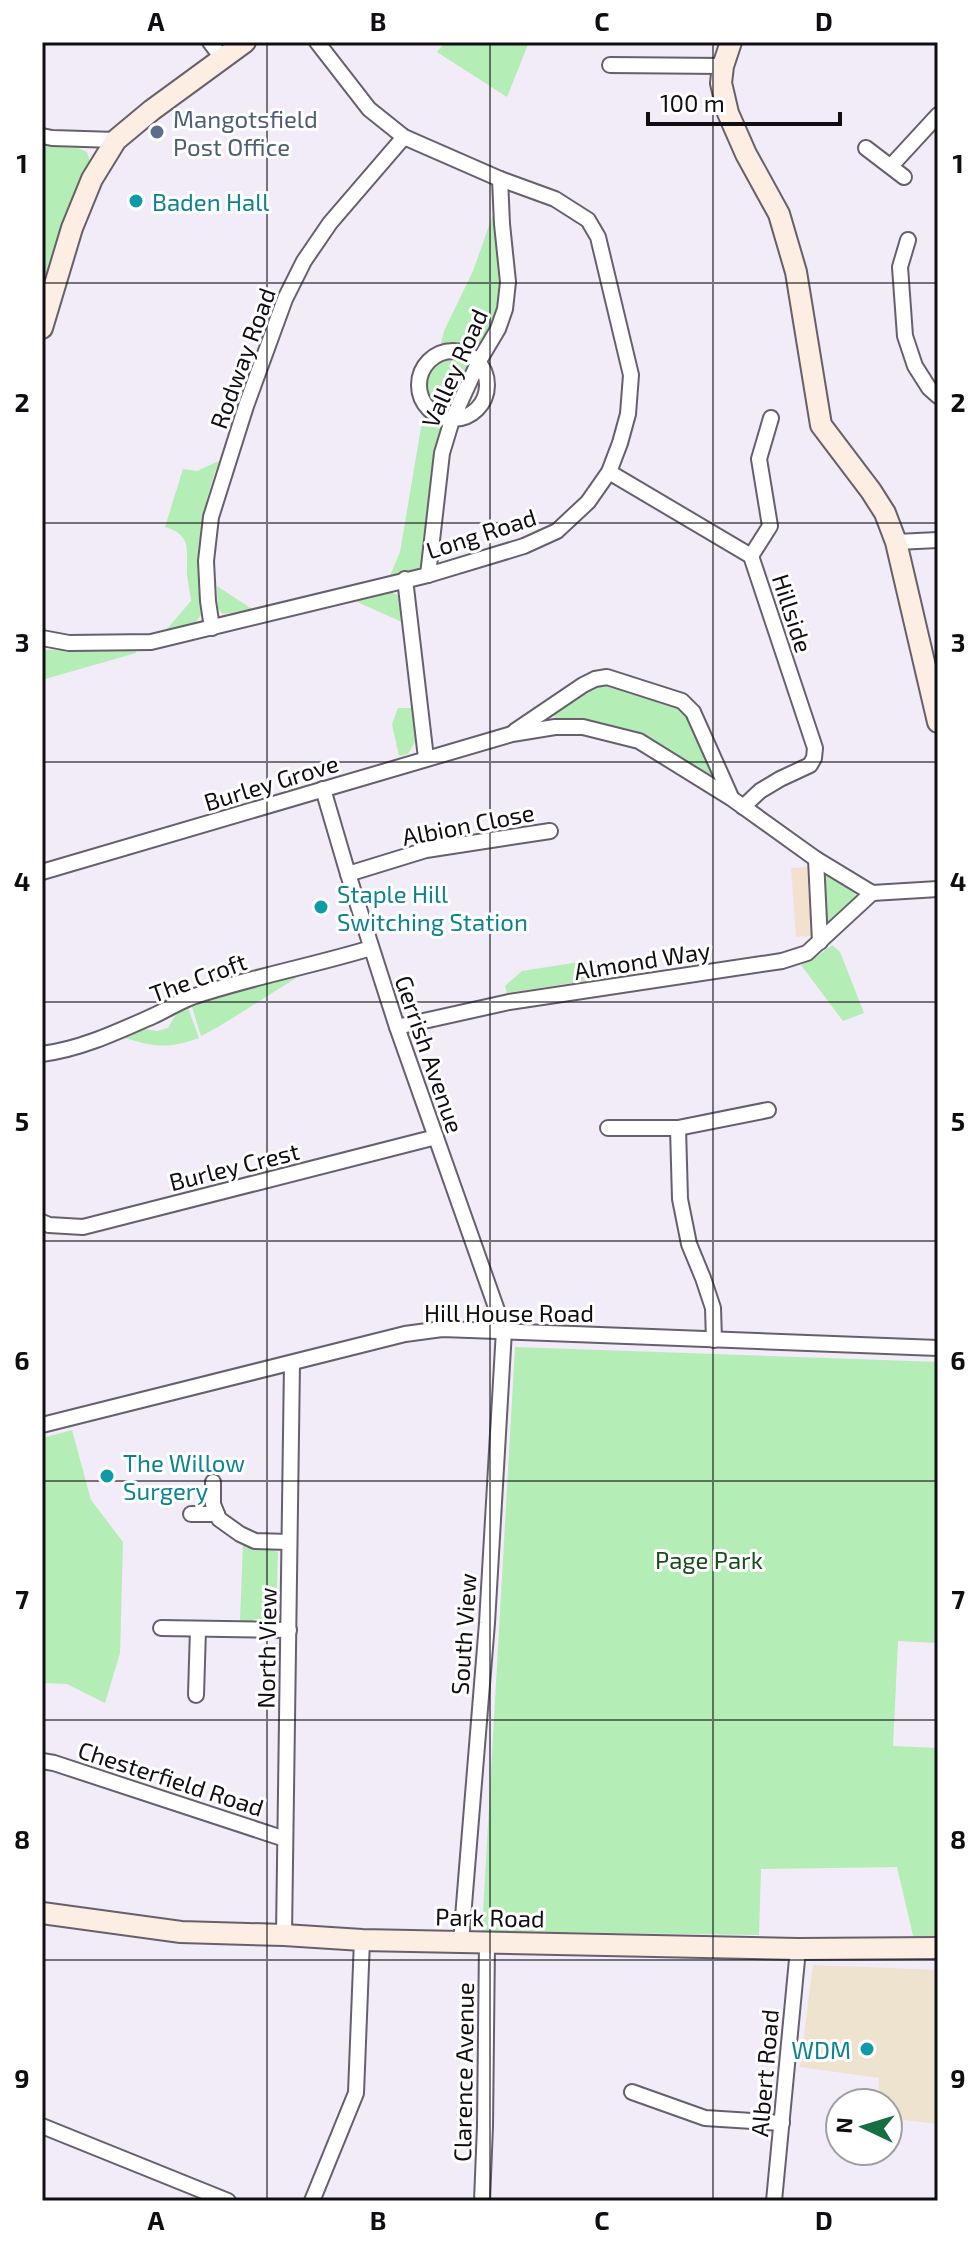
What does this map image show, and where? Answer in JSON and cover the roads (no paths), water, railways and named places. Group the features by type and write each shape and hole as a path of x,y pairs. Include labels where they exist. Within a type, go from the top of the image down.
{"street":[{"path":"42,328 72,228 92,179 116,140 216,50 245,42"},
{"name":"Long Road","path":"42,638 69,643 151,642 428,575 524,546 557,531 588,502 609,472 628,414 631,375 598,237 588,220 555,199 404,137 369,109 317,42"},
{"path":"731,42 721,83 728,113 746,154 779,214 796,272 821,425 885,513 896,542 938,722"},
{"path":"610,65 723,66"},
{"path":"891,166 938,115"},
{"path":"42,136 116,140"},
{"name":"Rodway Road","path":"212,628 206,561 211,517 246,406 285,299 304,261 330,223 404,137"},
{"path":"866,148 904,177"},
{"name":"Valley Road","path":"428,575 442,453 452,420 505,309 508,282 500,179"},
{"path":"908,240 900,267 905,336 915,366 938,396"},
{"path":"449,350 463,352 479,361 488,384 486,398 477,410 465,418 452,420 432,413 423,402 419,387 420,374 427,362 449,350"},
{"path":"751,556 770,526 759,459 771,418"},
{"name":"Hillside","path":"609,472 751,556 815,748 810,765 737,802"},
{"path":"896,542 938,540"},
{"path":"405,579 426,758"},
{"name":"Burley Grove","path":"512,734 583,685 607,677 682,701 693,712 737,802"},
{"name":"Burley Grove","path":"42,872 512,734 555,727 583,727 639,741 737,802 816,859 872,893"},
{"name":"Gerrish Avenue","path":"323,789 397,1027 504,1330"},
{"name":"Albion Close","path":"348,874 426,850 550,831"},
{"path":"816,859 820,942"},
{"path":"872,893 938,889"},
{"name":"Almond Way","path":"397,1027 509,1002 782,961 807,953 872,893"},
{"name":"The Croft","path":"42,1054 99,1039 188,999 239,982 371,948"},
{"path":"608,1128 678,1128 768,1110"},
{"path":"678,1128 680,1199 689,1244 713,1308 714,1340"},
{"name":"Burley Crest","path":"42,1222 83,1227 436,1137"},
{"name":"Hill House Road","path":"42,1425 430,1330 504,1330 938,1348"},
{"name":"South View","path":"461,1942 487,1623 504,1330"},
{"name":"North View","path":"284,1935 292,1363"},
{"path":"213,1482 213,1504 219,1519 255,1541 289,1542"},
{"path":"191,1514 217,1514"},
{"path":"161,1628 289,1630"},
{"path":"196,1695 198,1629"},
{"name":"Chesterfield Road","path":"42,1761 285,1839"},
{"name":"Park Road","path":"42,1913 181,1932 362,1940 798,1949 938,1948"},
{"path":"312,2201 356,2093 362,1940"},
{"name":"Clarence Avenue","path":"482,2201 487,1943"},
{"name":"Albert Road","path":"774,2201 798,1949"},
{"path":"632,2092 705,2118 782,2123"},
{"path":"42,2126 228,2201"}],"place":[{"name":"Mangotsfield Post Office","path":"157,132"},
{"name":"Baden Hall","path":"136,201"},
{"name":"Staple Hill Switching Station","path":"321,907"},
{"name":"The Willow Surgery","path":"107,1476"},
{"name":"WDM","path":"867,2049"}],"park label":[{"name":"Page Park","path":"709,1559"}]}
